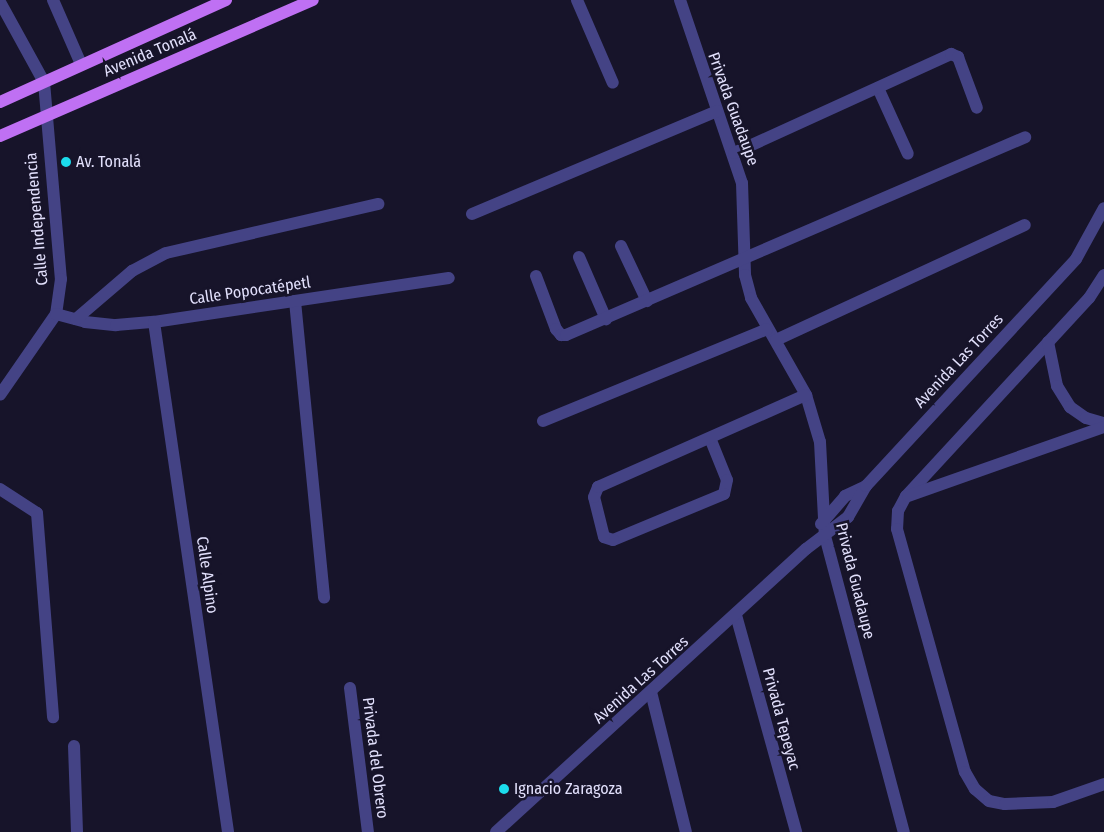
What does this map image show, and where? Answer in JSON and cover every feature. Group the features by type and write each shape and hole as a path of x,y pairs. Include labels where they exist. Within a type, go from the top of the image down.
{"main road":[{"name":"Avenida Tonalá","path":"0,102 226,0"},
{"name":"Avenida Tonalá","path":"0,136 313,0"}],"street":[{"path":"53,0 81,64"},
{"path":"577,0 613,83"},
{"name":"Privada Guadaupe","path":"680,0 717,111 734,154 742,183 746,255 745,275 751,298 806,395 820,442 823,521 826,536 904,832"},
{"path":"0,2 44,82"},
{"path":"734,154 946,55 955,54 977,108"},
{"name":"Calle Independencia","path":"0,395 56,314 61,280 44,116 44,82"},
{"path":"878,88 908,154"},
{"path":"472,214 717,111"},
{"path":"536,276 561,335 606,319 746,255 1026,137"},
{"path":"76,319 132,271 166,253 378,204"},
{"name":"Avenida Las Torres","path":"496,832 736,615 806,549 826,536 855,508 866,486 1076,259 1104,208"},
{"path":"776,340 1025,225"},
{"path":"621,246 647,301"},
{"path":"579,257 606,319"},
{"path":"1104,275 1097,288 906,496 898,512 899,542 965,772 975,789 989,801 1005,804 1053,802 1104,784"},
{"name":"Calle Popocatépetl","path":"56,314 116,325 154,322 449,278"},
{"path":"295,301 324,598"},
{"name":"Calle Alpino","path":"154,322 228,832"},
{"path":"543,421 767,329"},
{"path":"1048,342 1057,386 1070,407 1086,418 1104,422"},
{"path":"710,438 727,480 724,494 617,538 604,537 594,497 598,487 806,395"},
{"path":"906,496 1104,427"},
{"name":"Avenida Las Torres","path":"806,549 823,521 845,496 866,486"},
{"path":"0,489 37,513 53,717"},
{"name":"Privada Tepeyac","path":"736,615 796,832"},
{"name":"Privada del Obrero","path":"350,688 368,832"},
{"path":"651,692 686,832"},
{"path":"74,746 77,832"}],"place":[{"name":"Av. Tonalá","path":"66,162"},
{"name":"Ignacio Zaragoza","path":"504,789"}]}
